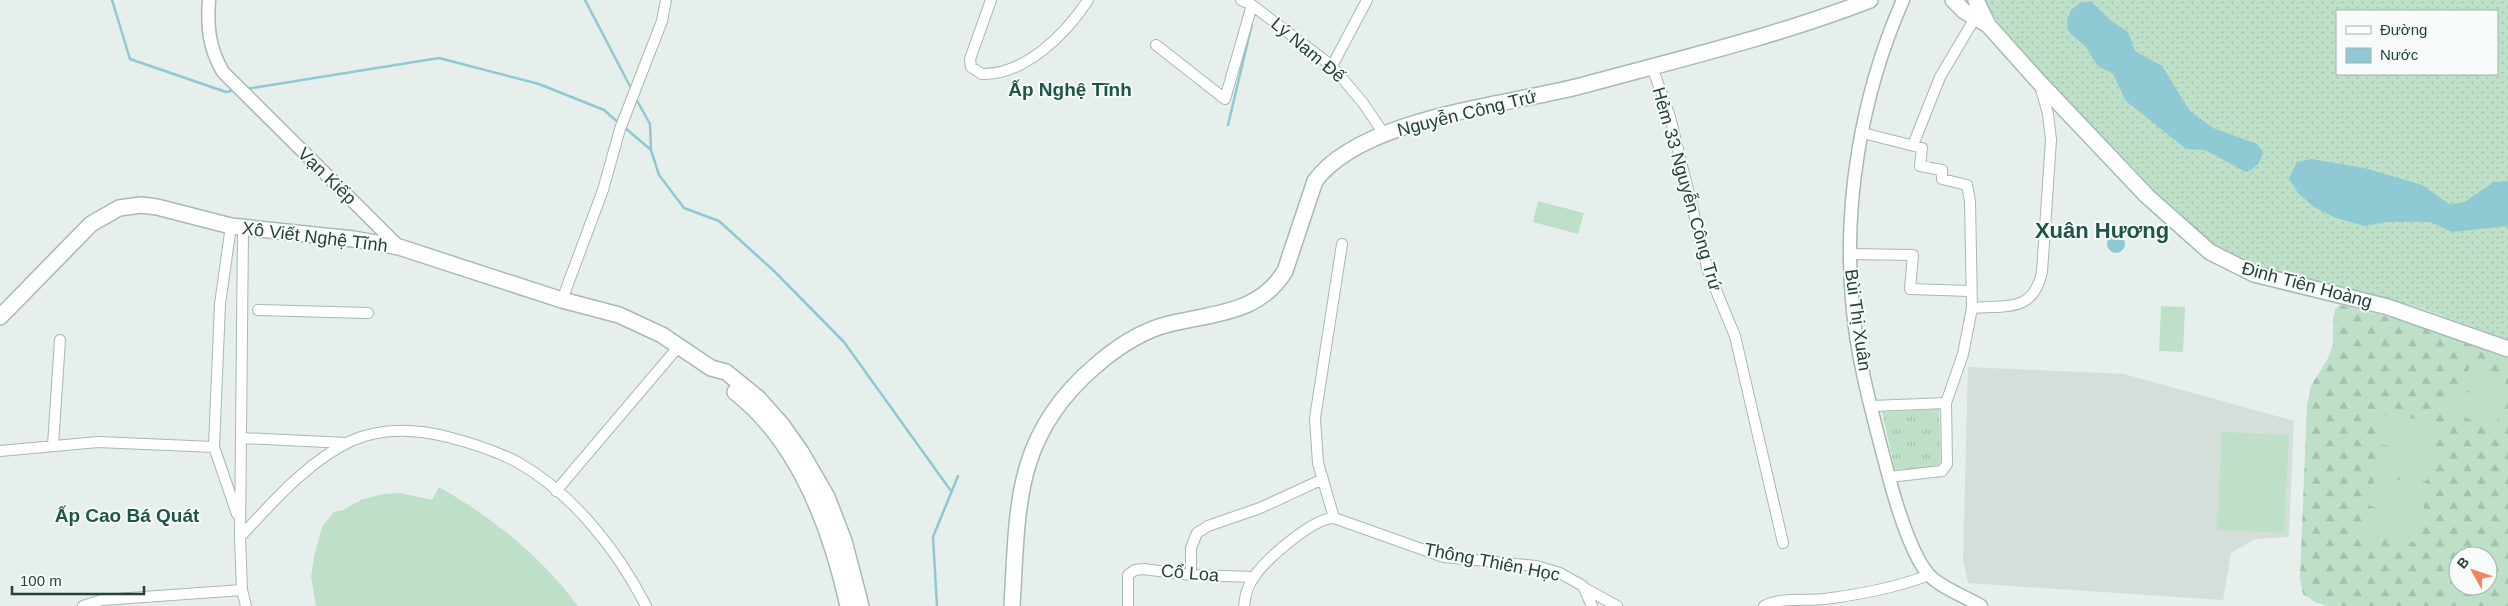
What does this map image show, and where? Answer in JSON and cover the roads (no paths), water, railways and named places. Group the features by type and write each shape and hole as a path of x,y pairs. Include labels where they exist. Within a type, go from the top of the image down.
{"main road":[{"name":"Nguyễn Công Trứ","path":"1012,606 1021,487 1035,444 1046,422 1070,389 1117,348 1146,331 1226,312 1253,303 1266,294 1277,284 1285,271 1308,196 1323,170 1339,157 1384,134 1414,123 1581,86 1652,67 1787,29 1870,0"},
{"name":"Đinh Tiên Hoàng","path":"1953,0 1964,11 1981,21 2089,132 2147,196 2190,236 2218,257 2254,274 2388,307 2508,349"},
{"name":"Đinh Tiên Hoàng","path":"1976,0 1981,21"},
{"name":"Xô Viết Nghệ Tĩnh","path":"0,317 80,234 98,218 119,208 142,204 157,206 237,227 354,239 399,247 562,300 619,315 642,325 680,346 712,368 726,372 758,398 782,426 801,452 827,497 844,541 861,606"},
{"name":"Xô Viết Nghệ Tĩnh","path":"712,368 720,381 745,400 770,427 797,469 818,508 831,543 848,606"}],"street":[{"name":"Vạn Kiếp","path":"209,0 208,33 212,51 223,72 399,247"},
{"path":"562,300 603,190 620,129 662,21 666,0"},
{"path":"991,0 970,59 970,67 974,72 982,74 1012,70 1041,50 1076,19 1088,0"},
{"name":"Lý Nam Đế","path":"1241,0 1252,4 1332,66 1363,103 1384,134"},
{"path":"1332,66 1367,0"},
{"name":"Bùi Thị Xuân","path":"1903,0 1877,71 1863,133 1856,172 1849,254 1853,312 1889,477 1920,561 1929,575"},
{"path":"1156,45 1225,99 1252,4"},
{"path":"1913,145 1940,77 1981,21"},
{"name":"Hẻm 33 Nguyễn Công Trứ","path":"1652,67 1670,117 1708,271 1735,336 1783,543"},
{"path":"1972,308 2025,302 2033,297 2038,289 2042,272 2051,140 2048,114 2039,82"},
{"path":"1863,133 1922,148 1920,166 1942,170 1942,179 1967,185 1970,201 1970,291 1972,308 1958,370 1946,403 1947,464 1942,471 1889,477"},
{"path":"237,227 241,438 240,537 242,590 246,606"},
{"path":"237,227 220,304 214,447 240,522"},
{"path":"1244,606 1245,594 1254,576 1304,530 1326,518 1334,518 1323,479 1316,443 1315,414 1342,244"},
{"path":"1849,254 1913,255 1910,289 1970,291"},
{"path":"258,310 368,313"},
{"path":"53,445 60,340"},
{"path":"556,490 680,346"},
{"path":"1872,406 1946,403"},
{"path":"240,537 301,478 329,454 347,443 374,433 423,430 469,442 519,463 556,490 606,543 636,586 646,606"},
{"path":"241,438 347,443"},
{"path":"0,451 98,442 214,447"},
{"path":"1191,576 1191,548 1197,533 1208,526 1260,508 1323,479"},
{"name":"Thông Thiên Học","path":"1334,518 1444,557 1547,569 1570,577 1586,589 1617,606"},
{"name":"Cổ Loa","path":"1128,606 1128,575 1134,570 1143,569 1191,576 1254,576"},
{"path":"1764,606 1779,602 1824,599 1873,592 1902,585 1929,575 1981,606"},
{"path":"1586,589 1592,606"},
{"path":"83,606 91,602 110,599 242,590"}],"water":[{"path":"2091,1 2110,20 2128,32 2135,51 2162,66 2190,111 2213,128 2257,144 2263,151 2261,159 2253,169 2246,172 2205,150 2186,149 2126,101 2113,74 2097,65 2086,47 2068,31 2067,21 2071,10 2080,3"},
{"path":"2311,159 2364,168 2422,185 2449,204 2463,203 2494,182 2508,181 2508,226 2452,232 2430,222 2386,222 2365,226 2336,218 2314,207 2298,193 2289,179 2297,162"},
{"path":"2112,235 2120,235 2125,240 2123,251 2112,253 2107,248 2107,240"}],"waterway":[{"path":"112,0 130,59 226,92 236,90"},
{"path":"585,0 632,90"},
{"path":"1228,125 1252,24"},
{"path":"246,89 439,58 539,84 604,110 620,124"},
{"path":"635,97 650,124 651,150 659,175 684,208 719,221 774,271 844,342 951,491"},
{"path":"624,127 651,150"},
{"path":"937,606 933,537 958,476"}],"district":[{"name":"Ấp Nghệ Tĩnh","path":"1070,89"},
{"name":"Xuân Hương","path":"2102,230"},
{"name":"Ấp Cao Bá Quát","path":"127,515"}]}
